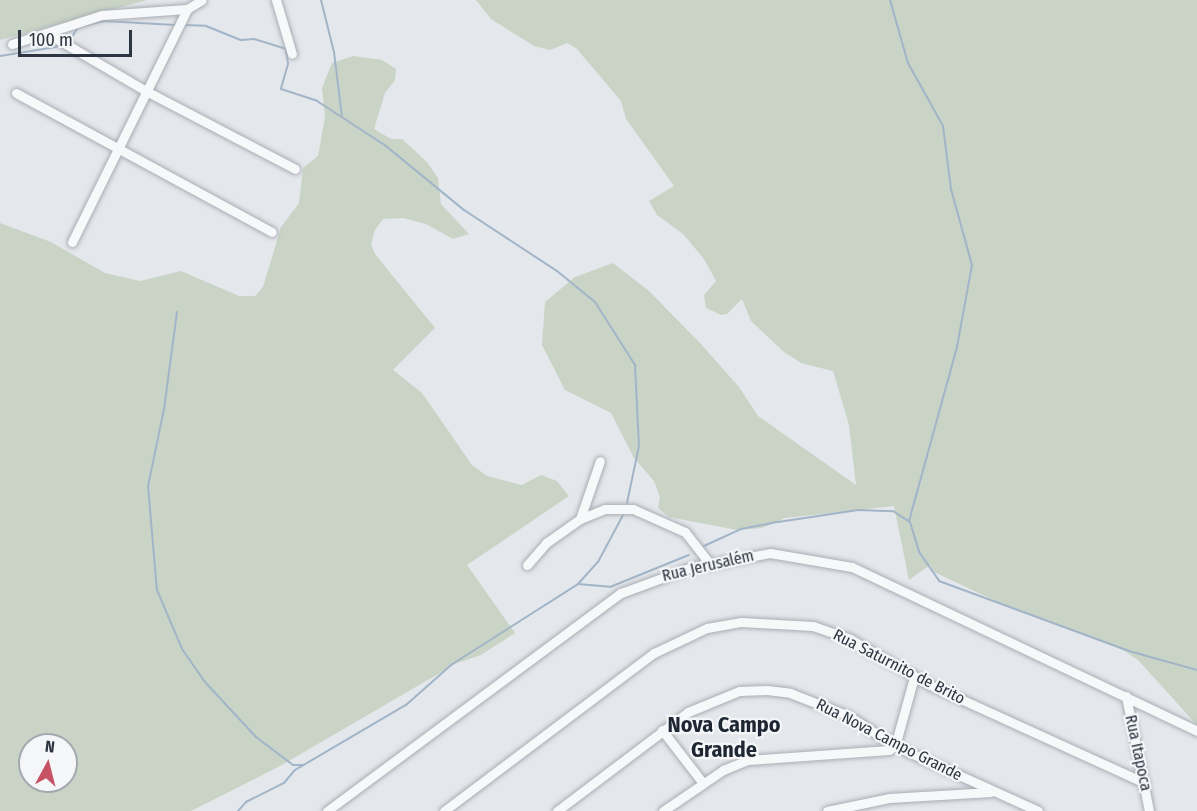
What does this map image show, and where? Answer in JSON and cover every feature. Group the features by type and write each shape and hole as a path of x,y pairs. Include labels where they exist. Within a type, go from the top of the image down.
{"street":[{"path":"12,44 102,15 187,9 202,0"},
{"path":"276,0 292,54"},
{"path":"72,242 187,9"},
{"path":"47,33 146,91 295,169"},
{"path":"16,93 272,232"},
{"path":"580,519 600,461"},
{"path":"527,565 546,543 580,519 605,509 633,508 685,531 709,563"},
{"name":"Rua Jerusalém","path":"327,811 592,612 649,580 709,563 770,553 852,567 1197,731"},
{"name":"Rua Saturnito de Brito","path":"444,811 630,669 707,628 741,622 813,626 850,639 914,677 1145,783"},
{"path":"663,811 702,782 748,760 884,752 895,746 914,677"},
{"name":"Rua Nova Campo Grande","path":"556,811 662,730 713,699 767,690 790,693 849,716 895,746 1038,811"},
{"name":"Rua Itapoca","path":"1126,696 1149,811"},
{"path":"662,730 702,782"},
{"path":"827,811 889,798 995,792"}],"green space":[{"path":"0,0 147,0 0,40"},
{"path":"476,0 1197,0 1197,725 1138,660 1123,650 1006,606 934,572 930,565 909,580 894,506 785,518 762,528 737,530 669,517 658,508 660,497 654,481 634,458 611,413 565,390 542,345 545,302 575,277 613,263 649,291 700,343 739,387 758,416 856,485 849,425 833,371 801,363 784,352 751,321 742,299 727,314 721,315 706,308 704,295 716,281 704,259 683,234 657,215 649,201 674,186 626,119 621,101 576,48 567,43 550,50 534,46 491,19"},
{"path":"353,56 382,60 396,69 395,80 385,93 374,129 391,139 402,139 427,162 438,178 441,204 469,234 453,239 426,224 403,218 383,219 375,230 371,244 375,254 435,328 393,370 422,393 472,465 487,476 522,485 541,475 557,481 569,496 467,565 515,633 481,655 457,663 280,766 191,811 0,811 0,223 51,242 105,273 140,281 181,271 239,296 255,296 263,287 281,227 299,203 303,168 318,156 325,117 322,88 332,63"}],"waterway":[{"path":"321,0 334,52 342,117"},
{"path":"890,0 908,63 943,126 951,189 972,265 957,347 909,521"},
{"path":"69,42 78,27 104,21 175,25"},
{"path":"182,25 206,26 241,40 254,39 286,49 288,64 281,89 317,101 386,146 464,210 557,271 595,302 635,365 639,446 627,503"},
{"path":"0,56 62,46"},
{"path":"177,312 164,409 148,486 157,590 182,649 205,682 256,737 293,765 303,765"},
{"path":"704,546 741,529 778,522 858,510 893,511 910,522 919,552 939,581 1129,651 1197,670"},
{"path":"238,811 246,802 284,783 295,770 406,705 451,665 578,584 598,562 623,515"},
{"path":"578,584 610,587 689,555"}],"district":[{"name":"Nova Campo Grande","path":"724,736"}]}
